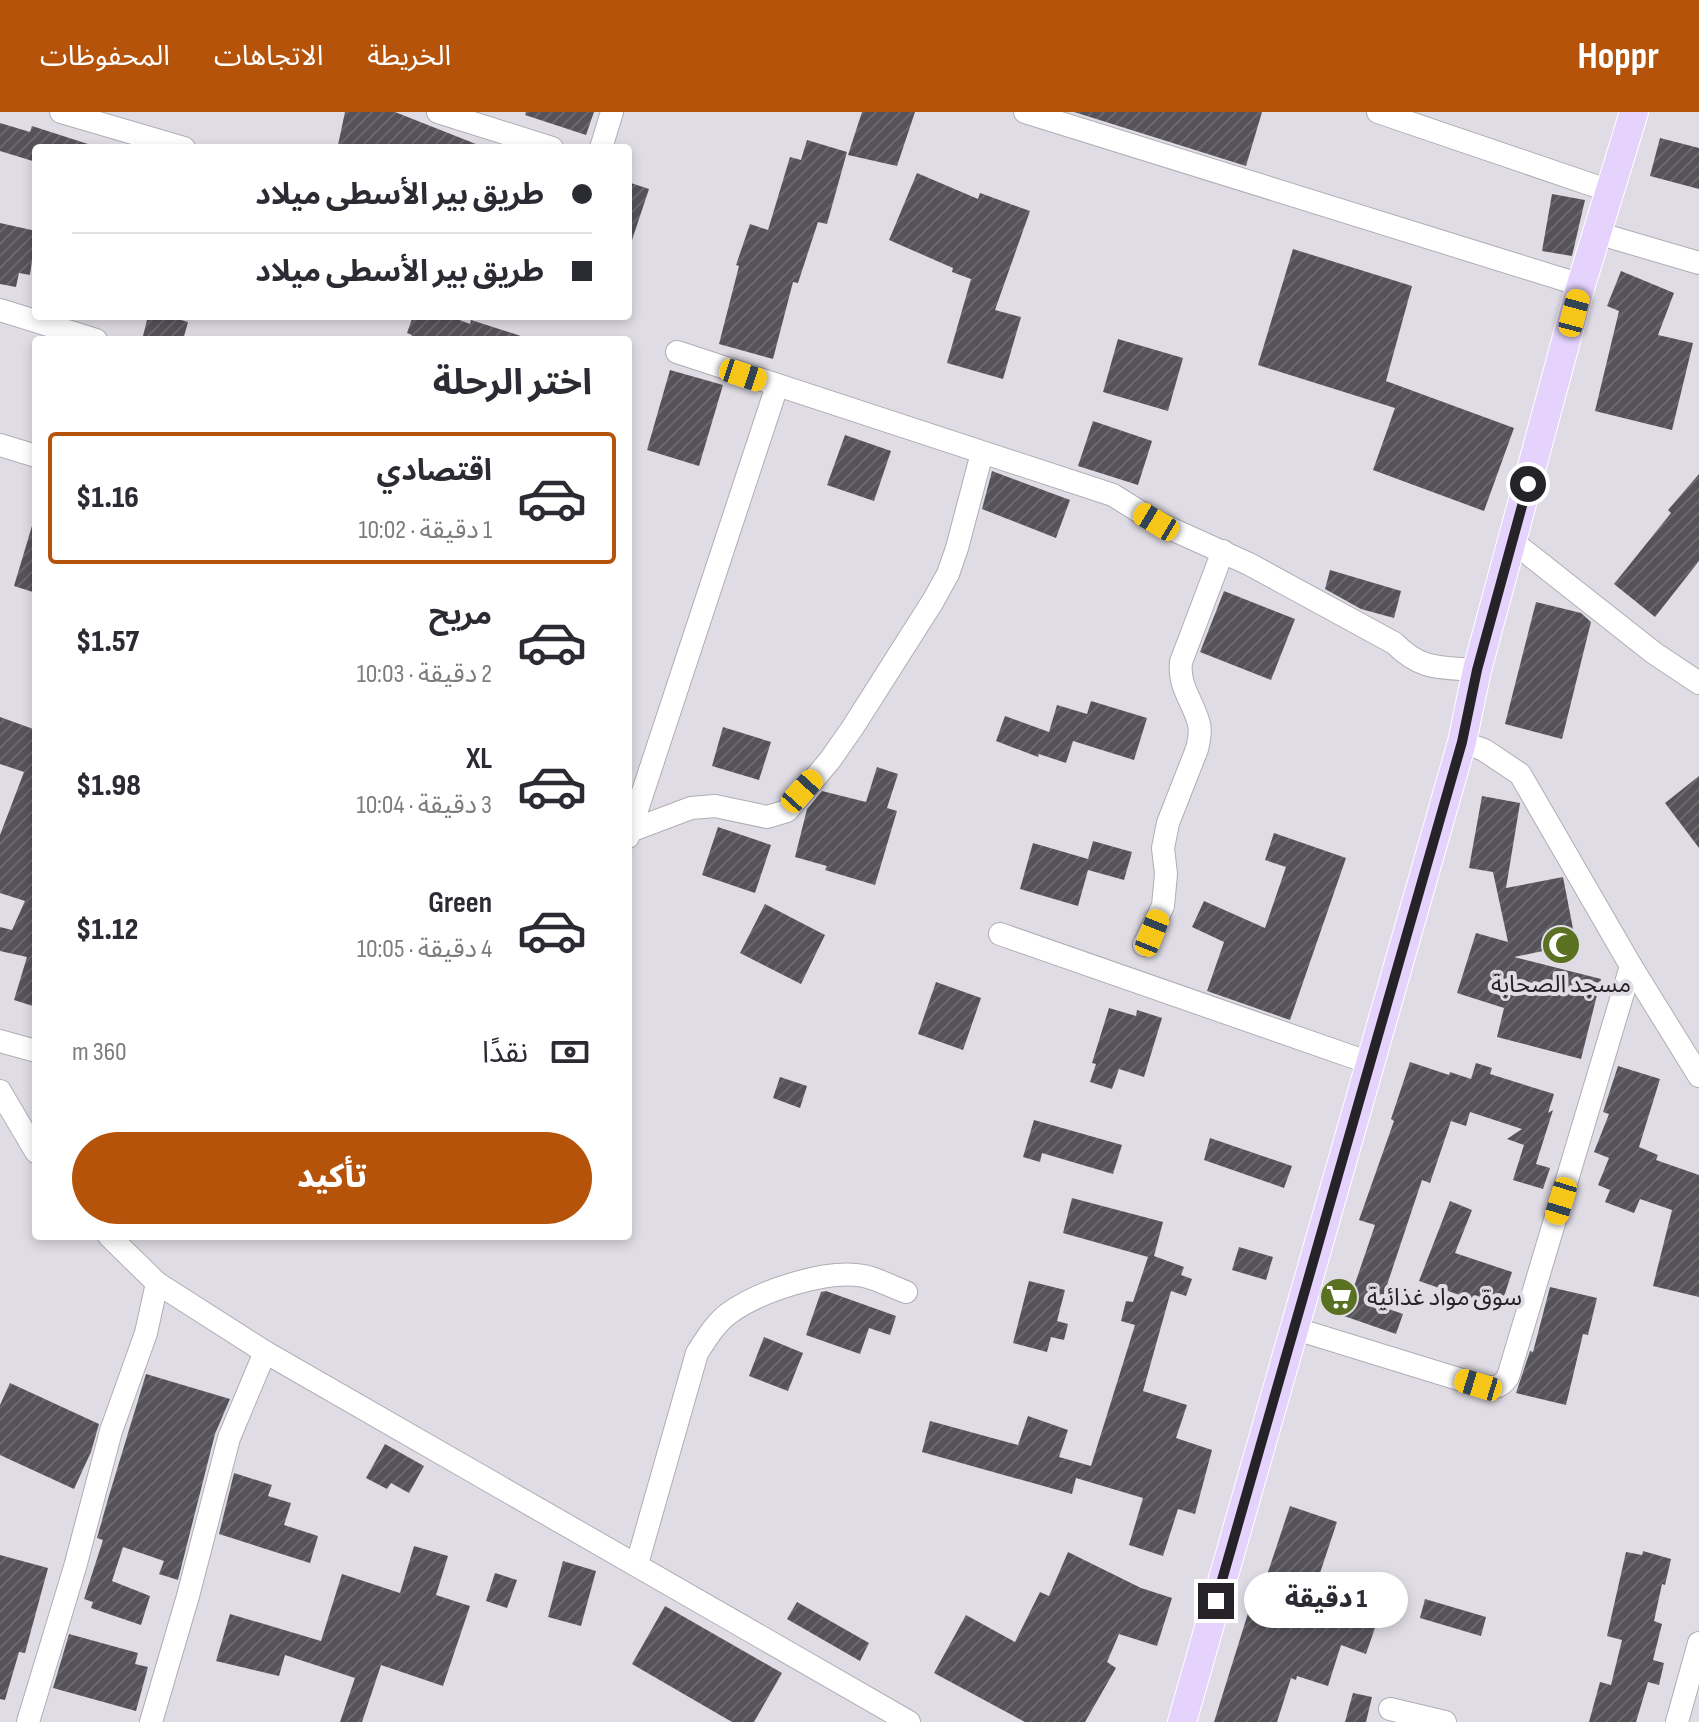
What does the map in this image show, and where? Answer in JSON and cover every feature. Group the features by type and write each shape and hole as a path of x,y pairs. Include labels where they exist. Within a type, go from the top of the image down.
{"main road":[{"path":"1182,1722 1462,742 1477,670 1581,285 1634,112"}],"street":[{"path":"61,112 170,144"},
{"path":"438,112 539,144"},
{"path":"602,144 612,112"},
{"path":"1025,112 1581,285"},
{"path":"1378,112 1610,191"},
{"path":"1597,233 1699,263"},
{"path":"0,310 83,336"},
{"path":"677,352 1113,495 1156,522 1223,551 1394,643 1421,665 1477,670"},
{"path":"632,813 636,784 777,386"},
{"path":"0,445 32,455"},
{"path":"632,833 691,808 715,806 767,817 787,811 853,727 948,574 982,453"},
{"path":"1512,541 1654,653 1699,683"},
{"path":"1144,945 1163,906 1164,836 1197,749 1199,735 1199,725 1183,688 1181,662 1223,551"},
{"path":"1462,742 1484,750 1520,774 1631,966 1696,1065"},
{"path":"1000,934 1370,1063"},
{"path":"1293,1328 1478,1385 1494,1389 1503,1385 1508,1377 1631,966"},
{"path":"0,1041 32,1050"},
{"path":"0,1091 32,1145"},
{"path":"113,1240 157,1283 265,1352 909,1722"},
{"path":"637,1564 697,1353 715,1326 759,1297 807,1279 863,1276 906,1292"},
{"path":"28,1722 75,1567 111,1431 146,1333 157,1283"},
{"path":"151,1722 229,1438 265,1352"},
{"path":"1677,1722 1699,1643"},
{"path":"1390,1709 1445,1722"}],"building":[{"path":"345,112 395,112 476,144 338,144"},
{"path":"526,112 594,112 586,135 525,115"},
{"path":"862,112 915,112 897,166 848,155"},
{"path":"1074,112 1262,112 1246,166"},
{"path":"0,123 30,132 32,126 88,144 32,144 32,161 0,151"},
{"path":"1660,138 1699,148 1699,189 1650,176"},
{"path":"807,140 847,152 827,224 818,222 798,283 793,282 773,359 719,344 739,266 736,265 750,224 768,230 790,157 801,160"},
{"path":"917,173 978,199 980,193 1030,211 995,310 1021,317 1003,379 947,363 971,279 889,240"},
{"path":"632,183 649,189 632,240"},
{"path":"1552,194 1585,200 1572,256 1542,251"},
{"path":"0,223 32,230 30,275 19,273 16,287 0,284"},
{"path":"1293,249 1412,286 1386,381 1514,428 1484,511 1373,470 1395,408 1258,365"},
{"path":"1621,271 1674,293 1658,335 1693,343 1672,430 1595,411 1619,311 1607,306"},
{"path":"147,320 188,322 184,336 143,336"},
{"path":"412,320 460,320 470,324 471,320 521,336 411,336 407,333"},
{"path":"1118,339 1183,358 1168,411 1103,392"},
{"path":"670,370 723,385 699,466 647,450"},
{"path":"1093,421 1152,441 1138,485 1078,466"},
{"path":"845,435 891,451 874,501 827,485"},
{"path":"992,471 1070,500 1056,538 982,509"},
{"path":"1699,474 1699,561 1655,617 1614,584 1671,513 1668,510"},
{"path":"32,526 32,592 14,586"},
{"path":"1330,570 1401,591 1394,618 1361,609 1325,589"},
{"path":"1224,591 1295,619 1271,680 1200,652"},
{"path":"1536,602 1581,613 1591,622 1562,739 1505,724"},
{"path":"1091,701 1147,718 1134,760 1073,741 1066,763 1039,754 1038,757 996,741 1005,716 1049,732 1057,705 1087,714"},
{"path":"0,717 32,729 32,1006 14,1000 27,957 0,951 0,927 12,930 25,901 0,893 0,835 24,772 0,764"},
{"path":"723,727 771,742 759,780 712,766"},
{"path":"877,767 898,774 887,808 897,811 875,885 795,857 807,809 822,791 866,802"},
{"path":"1699,776 1699,848 1665,803"},
{"path":"1482,796 1520,803 1506,888 1563,877 1576,944 1514,957 1601,979 1581,1059 1497,1037 1504,1008 1457,993 1476,933 1508,942 1493,872 1469,868"},
{"path":"718,827 771,845 755,893 702,875"},
{"path":"1274,833 1346,858 1290,1020 1207,991 1224,942 1192,927 1204,901 1265,928 1286,867 1265,860"},
{"path":"1093,841 1132,852 1124,880 1088,870 1078,906 1020,889 1033,843 1088,859"},
{"path":"765,904 825,935 801,984 740,953"},
{"path":"936,982 981,998 963,1050 918,1034"},
{"path":"1109,1008 1136,1016 1137,1010 1162,1018 1144,1077 1119,1069 1112,1089 1090,1082 1096,1064 1092,1063"},
{"path":"1410,1062 1471,1079 1476,1063 1492,1068 1490,1074 1554,1094 1548,1113 1553,1110 1536,1164 1550,1168 1543,1189 1513,1180 1524,1145 1507,1139 1522,1129 1470,1112 1466,1126 1451,1121 1430,1183 1422,1180 1380,1306 1403,1314 1396,1334 1344,1316 1375,1225 1359,1220 1394,1121 1391,1119"},
{"path":"1618,1066 1660,1079 1639,1147 1658,1155 1656,1160 1699,1175 1699,1297 1653,1286 1672,1210 1640,1199 1634,1213 1605,1202 1610,1190 1598,1185 1609,1158 1594,1152 1609,1114 1603,1112"},
{"path":"780,1077 807,1086 800,1108 773,1098"},
{"path":"1034,1120 1122,1145 1113,1174 1042,1153 1040,1162 1023,1157"},
{"path":"1210,1138 1292,1166 1284,1188 1204,1160"},
{"path":"1072,1198 1163,1222 1154,1256 1184,1267 1181,1275 1192,1279 1186,1296 1171,1291 1143,1391 1187,1405 1176,1438 1212,1450 1195,1514 1178,1509 1163,1556 1129,1545 1143,1498 1076,1478 1072,1494 922,1452 930,1421 1018,1445 1028,1416 1068,1430 1059,1457 1091,1466 1135,1325 1121,1321 1126,1301 1133,1302 1148,1257 1063,1233"},
{"path":"1450,1201 1472,1210 1455,1253 1512,1272 1500,1309 1419,1281"},
{"path":"1239,1247 1273,1257 1266,1280 1232,1270"},
{"path":"1029,1281 1065,1290 1057,1321 1068,1324 1064,1340 1051,1337 1047,1352 1013,1343"},
{"path":"1550,1287 1597,1298 1588,1335 1583,1334 1566,1405 1516,1393 1530,1351 1533,1352"},
{"path":"826,1291 896,1316 890,1335 869,1328 860,1354 806,1335 821,1292"},
{"path":"764,1337 803,1353 788,1391 749,1376"},
{"path":"146,1374 230,1399 215,1434 178,1580 159,1574 164,1561 123,1547 112,1581 150,1596 141,1625 91,1608 93,1602 84,1599 103,1540 97,1538"},
{"path":"10,1383 99,1424 91,1452 74,1489 0,1455 0,1405"},
{"path":"385,1444 424,1466 409,1493 391,1483 387,1489 366,1478"},
{"path":"234,1473 272,1485 268,1496 291,1503 284,1525 318,1536 310,1563 219,1534"},
{"path":"1290,1506 1337,1522 1313,1594 1379,1616 1366,1654 1341,1645 1328,1686 1297,1676 1296,1680 1291,1678 1277,1722 1214,1722 1250,1607 1245,1605 1254,1581 1264,1584"},
{"path":"414,1546 448,1556 436,1595 470,1606 443,1686 381,1665 362,1722 340,1722 355,1678 285,1655 279,1676 216,1661 230,1614 321,1641 342,1574 400,1593"},
{"path":"1643,1551 1671,1559 1654,1621 1662,1624 1653,1660 1664,1663 1659,1685 1648,1682 1636,1722 1589,1722 1600,1682 1611,1685 1622,1640 1607,1636 1626,1552 1642,1555"},
{"path":"1068,1552 1141,1588 1172,1598 1157,1646 1119,1634 1107,1662 1116,1668 1085,1722 1025,1722 934,1673 966,1615 1015,1642 1040,1592 1049,1596"},
{"path":"0,1555 48,1568 25,1653 19,1652 5,1700 0,1699"},
{"path":"563,1561 596,1571 581,1626 548,1617"},
{"path":"495,1573 517,1580 507,1608 486,1601"},
{"path":"1425,1599 1486,1617 1481,1636 1420,1618"},
{"path":"797,1602 869,1643 860,1661 787,1619"},
{"path":"665,1606 782,1673 754,1722 732,1722 632,1664"},
{"path":"69,1634 138,1653 135,1664 148,1667 136,1711 53,1688"},
{"path":"1353,1693 1372,1697 1366,1722 1345,1722"}],"place":[{"name":"مسجد الصحابة","path":"1561,945"},
{"name":"سوق مواد غذائية","path":"1339,1297"}],"route":[{"path":"1216,1601 1462,742 1477,670 1528,484"}]}
